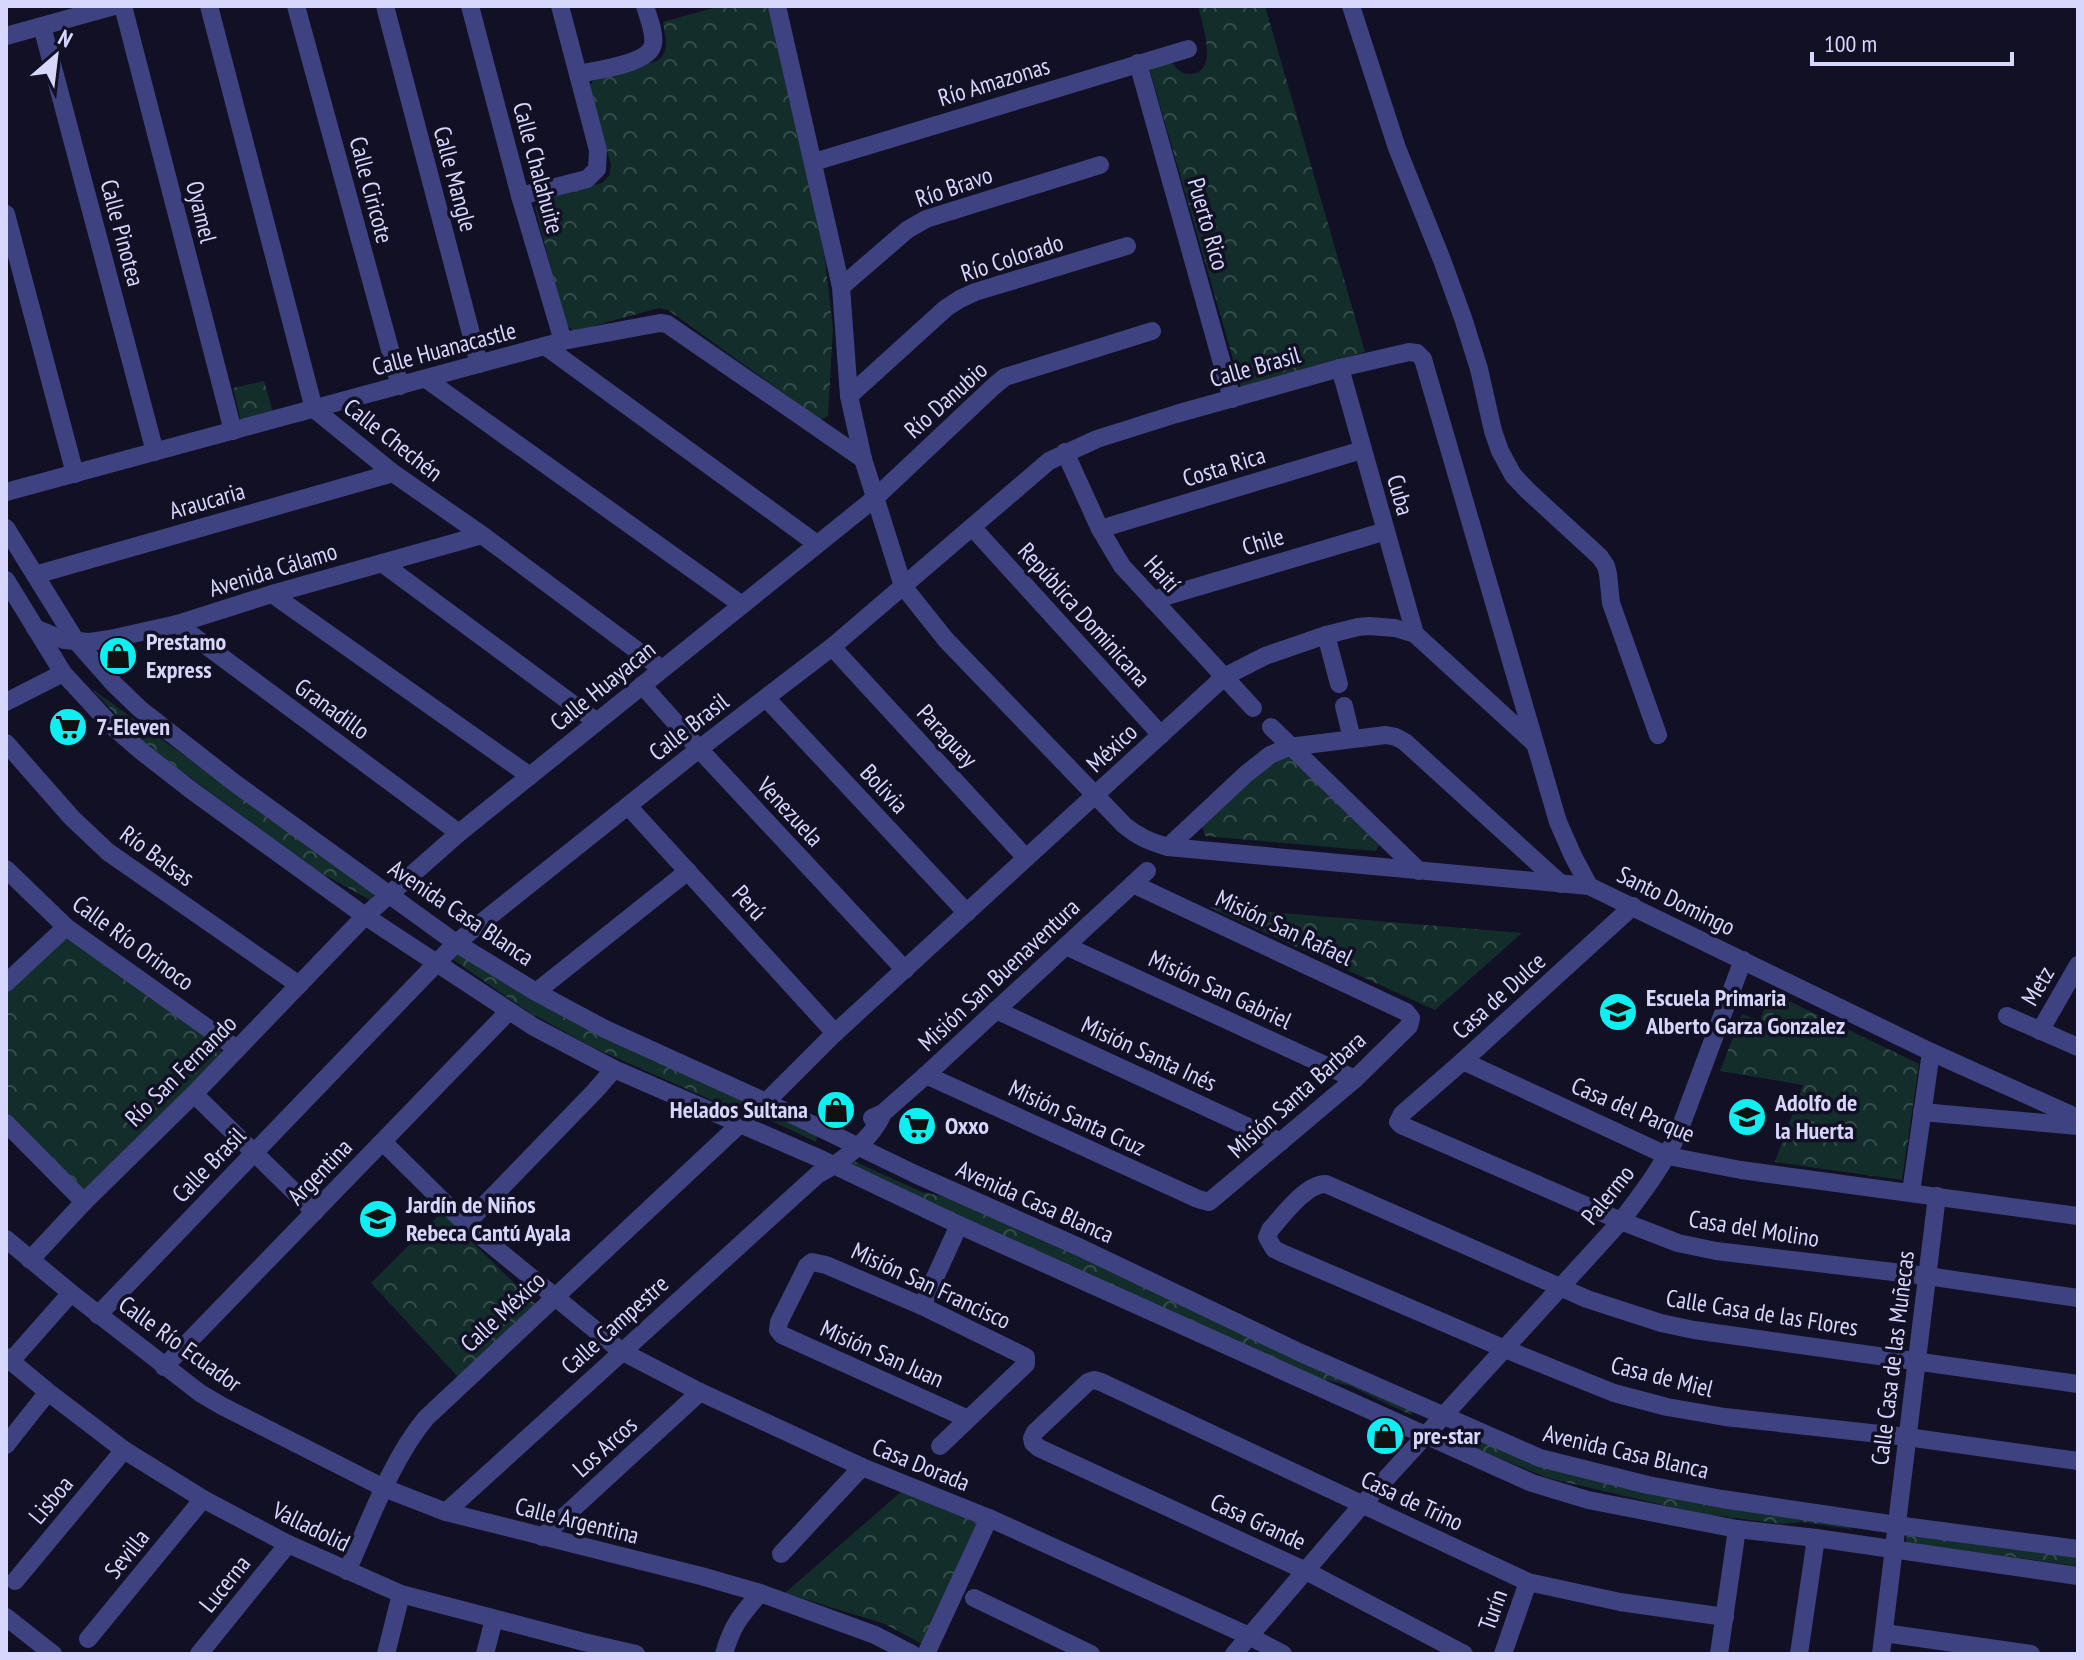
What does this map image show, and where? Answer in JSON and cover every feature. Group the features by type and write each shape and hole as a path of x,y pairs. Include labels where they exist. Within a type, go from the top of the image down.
{"street":[{"path":"6,36 114,6"},
{"name":"Oyamel","path":"123,6 233,431"},
{"name":"Calle Chechén","path":"209,6 314,409 393,473 662,669"},
{"name":"Calle Ciricote","path":"296,6 400,386"},
{"name":"Calle Mangle","path":"385,6 479,364"},
{"name":"Calle Chalahuite","path":"470,6 520,196 554,344"},
{"path":"520,196 587,179 597,169 598,150 560,6"},
{"path":"578,74 646,55 653,43 645,6"},
{"path":"777,6 841,287 849,396 863,459 903,586 946,640 1135,835 1148,841 1168,847 1589,886"},
{"path":"1351,6 1397,148 1463,318 1500,451 1513,475 1606,566 1611,603 1658,735"},
{"name":"Calle Pinotea","path":"42,26 155,452"},
{"name":"Río Amazonas","path":"814,162 1188,49"},
{"name":"Puerto Rico","path":"1138,63 1232,399"},
{"name":"Río Bravo","path":"841,287 907,230 926,219 1100,165"},
{"path":"6,214 75,474"},
{"name":"Río Colorado","path":"849,396 946,308 960,299 1127,246"},
{"name":"Calle Huanacastle","path":"6,492 554,344 656,323 667,324 863,459"},
{"name":"Río Danubio","path":"875,498 1005,377 1152,331"},
{"path":"554,344 817,544"},
{"name":"Calle Brasil","path":"98,1315 456,943 832,647 1049,461 1110,435 1232,399 1340,368 1409,352 1417,353"},
{"name":"Santo Domingo","path":"1417,353 1423,359 1558,822 1589,886 1931,1052 2078,1118"},
{"name":"Cuba","path":"1340,368 1415,634"},
{"path":"426,379 742,605"},
{"name":"Costa Rica","path":"1100,529 1362,450"},
{"name":"Haití","path":"1065,452 1100,529 1122,566 1253,708"},
{"name":"Araucaria","path":"35,575 393,473"},
{"name":"Calle Huayacan","path":"365,916 459,833 875,498"},
{"name":"República Dominicana","path":"972,527 1161,735"},
{"name":"Avenida Casa Blanca","path":"6,528 76,641 114,684 172,736 456,943 536,992 605,1029 1079,1247 1301,1353 1556,1464 1722,1499 2078,1549"},
{"name":"Chile","path":"1153,600 1386,531"},
{"name":"Avenida Cálamo","path":"76,641 101,641 177,624 482,535"},
{"path":"382,563 597,722"},
{"path":"6,580 63,673 112,726 141,751 365,916 561,1043 614,1069 1512,1476 1557,1492 1737,1529 2078,1576"},
{"path":"272,594 530,776"},
{"name":"Granadillo","path":"177,624 459,833"},
{"name":"México","path":"766,1102 835,1033 1224,677 1265,656 1326,635 1369,626 1395,628 1415,634"},
{"path":"35,628 76,641 63,673"},
{"path":"1415,634 1535,744"},
{"path":"1326,635 1339,684"},
{"name":"Paraguay","path":"832,647 1026,858"},
{"path":"6,702 63,673 114,684"},
{"name":"Venezuela","path":"642,685 905,970"},
{"name":"Bolivia","path":"766,698 967,913"},
{"path":"1344,706 1352,739"},
{"path":"1271,727 1419,871"},
{"path":"1168,847 1252,768 1270,755 1289,747 1386,735 1405,742 1561,884"},
{"name":"Río Balsas","path":"6,743 72,818 108,852 299,985"},
{"name":"Perú","path":"628,806 835,1033"},
{"name":"Calle Río Orinoco","path":"6,869 66,927 237,1049"},
{"path":"536,992 688,871"},
{"name":"Misión San Buenaventura","path":"850,1144 877,1126 883,1113 1140,878"},
{"name":"Misión San Rafael","path":"1140,878 1401,1009 1411,1018"},
{"name":"Casa de Dulce","path":"1398,1122 1402,1114 1633,906"},
{"name":"Río San Fernando","path":"30,1260 365,916"},
{"path":"6,983 66,927"},
{"name":"Misión San Gabriel","path":"1066,946 1355,1079"},
{"name":"Palermo","path":"1234,1654 1441,1416 1621,1221 1668,1156 1743,960"},
{"name":"Metz","path":"2040,1031 2078,965"},
{"name":"Misión Santa Inés","path":"996,1010 1281,1142"},
{"name":"Argentina","path":"164,1367 509,1011"},
{"path":"2007,1016 2078,1047"},
{"name":"Misión Santa Barbara","path":"1209,1202 1355,1079 1409,1026 1411,1018"},
{"path":"1911,1192 1931,1052"},
{"name":"Casa del Parque","path":"1463,1061 1668,1156 1741,1170 2078,1216"},
{"path":"466,1224 614,1069"},
{"name":"Misión Santa Cruz","path":"926,1075 1209,1202"},
{"path":"194,1094 315,1212"},
{"path":"1922,1112 2078,1126"},
{"name":"Casa del Molino","path":"1398,1122 1404,1128 1678,1243 1716,1251 2078,1298"},
{"path":"6,1123 84,1202"},
{"name":"Calle México","path":"347,1571 384,1488 412,1434 426,1418 740,1124"},
{"name":"Casa Dorada","path":"383,1142 466,1224 621,1351 700,1392 862,1467 989,1518 1283,1654"},
{"name":"Calle Campestre","path":"446,1512 850,1144"},
{"name":"Calle Casa de las Flores","path":"1267,1237 1310,1188 1321,1183 1587,1299 1679,1327 2078,1384"},
{"name":"Calle Casa de las Muñecas","path":"1881,1654 1937,1196"},
{"path":"922,1306 959,1225"},
{"name":"Casa de Miel","path":"1267,1237 1274,1249 1282,1253 1614,1393 1667,1407 1725,1417 1907,1437 2078,1461"},
{"name":"Calle Río Ecuador","path":"6,1239 164,1367 222,1406 384,1488"},
{"name":"Misión San Francisco","path":"778,1330 803,1271 812,1262 819,1262 922,1306 1024,1355 1028,1359 1026,1364 968,1419"},
{"path":"8,1359 71,1293"},
{"name":"Misión San Juan","path":"778,1330 782,1335 968,1419"},
{"name":"Valladolid","path":"8,1359 124,1450 203,1499 288,1544 401,1594 494,1619 583,1648 636,1654"},
{"name":"Casa de Trino","path":"1032,1438 1040,1426 1094,1380 1528,1582 1620,1602 1725,1617"},
{"path":"6,1445 48,1392"},
{"name":"Los Arcos","path":"542,1537 700,1392"},
{"path":"940,1446 968,1419"},
{"name":"Casa Grande","path":"1032,1438 1039,1448 1306,1571 1464,1654"},
{"name":"Lisboa","path":"15,1581 124,1450"},
{"path":"781,1554 862,1467"},
{"name":"Calle Argentina","path":"384,1488 446,1512 760,1593 875,1635 912,1654"},
{"name":"Sevilla","path":"88,1639 203,1499"},
{"path":"926,1654 989,1518"},
{"path":"1719,1654 1737,1529"},
{"path":"1799,1654 1816,1538"},
{"name":"Lucerna","path":"199,1654 288,1544"},
{"name":"Turín","path":"1503,1654 1528,1582"},
{"path":"724,1654 737,1620 760,1593"},
{"path":"386,1654 401,1594"},
{"path":"974,1598 1091,1654"},
{"path":"6,1617 53,1654"},
{"path":"485,1654 494,1619"},
{"path":"1884,1633 1963,1649 2031,1654"}],"green space":[{"path":"720,6 775,6 825,260 833,328 828,416 821,420 668,310 659,308 575,331 566,326 535,207 540,199 602,183 609,176 611,165 590,86 595,77 657,61 666,48 663,22"},
{"path":"1198,6 1265,6 1365,352 1241,387 1149,67 1170,60 1181,72 1190,74 1199,72 1204,66 1207,46"},
{"path":"264,381 273,412 241,421 233,388"},
{"path":"92,689 375,893 370,900 314,869 137,738"},
{"path":"1278,756 1291,756 1382,840 1376,851 1205,836 1202,826"},
{"path":"1209,907 1522,933 1435,1010"},
{"path":"62,939 70,939 220,1045 221,1054 89,1190 79,1191 6,1115 6,993"},
{"path":"459,949 535,1002 819,1130 816,1142 753,1112 718,1103 590,1046 527,1011 451,958"},
{"path":"1770,992 1919,1064 1902,1180 1775,1162 1803,1085 1720,1071 1742,1014 1760,1021"},
{"path":"849,1159 922,1192 950,1198 1414,1409 1411,1415 1350,1386 1312,1376 847,1165"},
{"path":"442,1212 535,1304 458,1377 371,1283"},
{"path":"1457,1428 1541,1463 1852,1523 1851,1529 1697,1513 1548,1478 1448,1437"},
{"path":"902,1491 977,1523 924,1645 885,1624 785,1593"},
{"path":"1907,1534 2078,1554 2078,1566 1906,1543"}],"place":[{"name":"Prestamo Express","path":"118,656"},
{"name":"7-Eleven","path":"68,727"},
{"name":"Escuela Primaria Alberto Garza Gonzalez","path":"1618,1012"},
{"name":"Helados Sultana","path":"836,1110"},
{"name":"Adolfo de la Huerta","path":"1747,1117"},
{"name":"Oxxo","path":"917,1126"},
{"name":"Jardín de Niños Rebeca Cantú Ayala","path":"378,1219"},
{"name":"pre-star","path":"1385,1436"}]}
